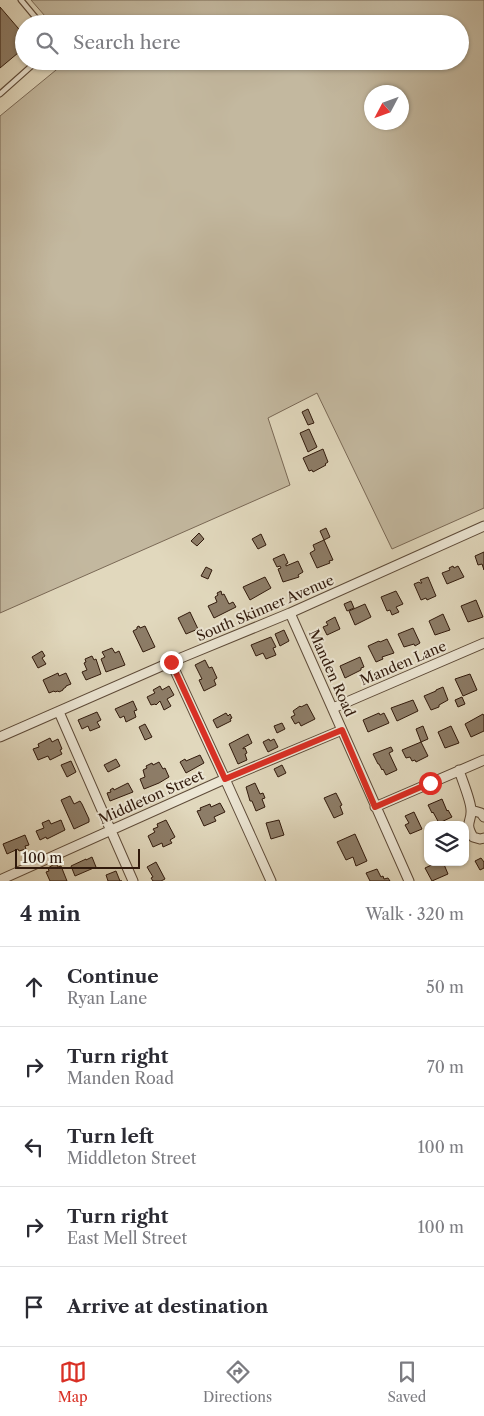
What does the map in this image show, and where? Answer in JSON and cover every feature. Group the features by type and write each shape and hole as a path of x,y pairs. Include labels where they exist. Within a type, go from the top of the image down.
{"street":[{"name":"South Skinner Avenue","path":"0,737 171,662 290,613 484,526"},
{"name":"Manden Road","path":"290,613 409,881"},
{"name":"Manden Lane","path":"333,708 484,643"},
{"path":"171,662 270,881"},
{"path":"59,712 133,881"},
{"name":"Middleton Street","path":"3,880 225,779 342,730"},
{"path":"375,807 484,760"},
{"path":"459,770 471,810 468,822 469,830 473,837 484,838"},
{"path":"471,810 484,817"}],"lane":[{"path":"21,0 34,15"},
{"path":"0,94 27,70"}],"shaded area":[{"path":"31,0 484,0 484,508 392,549 317,393 268,418 290,485 0,613 0,116 56,70 469,70 469,15 44,15"}],"building":[{"path":"0,7 15,24 15,56 0,68"},
{"path":"308,409 314,423 308,425 302,412"},
{"path":"309,429 317,447 308,452 300,433"},
{"path":"323,449 328,462 313,472 312,470 309,471 303,458"},
{"path":"326,528 330,537 324,540 320,531"},
{"path":"199,533 204,539 197,546 191,541"},
{"path":"261,534 266,545 258,549 252,539"},
{"path":"324,540 333,560 317,568 310,553 315,550 313,545"},
{"path":"484,552 484,570 482,564 478,565 475,556"},
{"path":"284,554 288,563 286,566 298,561 303,572 298,575 299,577 283,582 278,569 281,568 280,566 277,567 273,559"},
{"path":"453,566 454,568 458,566 464,577 447,584 442,573 450,570 449,568"},
{"path":"206,567 212,570 208,579 201,576"},
{"path":"265,577 271,588 250,600 243,587"},
{"path":"428,577 436,596 427,600 426,598 421,600 414,584 422,583 420,580"},
{"path":"221,591 229,604 233,602 236,607 214,618 208,606 217,602 215,597"},
{"path":"396,591 403,604 396,607 399,612 392,615 390,610 387,611 381,597"},
{"path":"476,600 483,617 468,622 461,606"},
{"path":"351,601 354,608 347,611 344,604"},
{"path":"365,604 371,617 355,625 349,611"},
{"path":"190,612 198,629 186,634 178,618"},
{"path":"443,614 450,630 435,635 429,621"},
{"path":"335,617 340,629 327,635 323,627 328,625 326,622"},
{"path":"139,626 140,628 145,626 155,647 143,652 133,631"},
{"path":"413,628 420,643 415,646 414,644 404,647 398,634"},
{"path":"284,630 289,641 280,646 275,634"},
{"path":"271,637 276,647 273,648 276,655 266,659 263,653 256,656 251,645"},
{"path":"387,639 394,653 382,657 383,659 376,662 368,646"},
{"path":"112,648 115,653 119,651 125,665 106,672 101,659 105,657 102,652"},
{"path":"42,651 45,656 42,658 46,664 38,668 32,657"},
{"path":"92,656 94,660 96,659 101,674 86,680 82,672 87,670 84,663 86,662 85,659"},
{"path":"360,657 364,667 345,678 340,666"},
{"path":"205,660 209,668 212,667 217,678 214,680 216,685 204,691 199,680 202,679 195,665"},
{"path":"58,673 59,676 66,673 71,684 59,692 49,693 43,680"},
{"path":"470,674 477,690 463,696 455,679"},
{"path":"160,686 162,690 169,686 174,695 167,699 171,706 164,710 160,701 156,705 151,705 147,697 155,693 153,690"},
{"path":"443,687 448,700 431,710 424,696"},
{"path":"462,697 465,704 458,707 455,700"},
{"path":"413,700 418,711 397,721 391,708"},
{"path":"133,701 137,710 134,711 136,717 126,722 124,716 120,718 115,709"},
{"path":"307,704 315,719 301,726 299,722 295,724 291,717 295,715 293,711"},
{"path":"97,712 101,720 97,722 100,727 90,731 88,726 82,729 78,720"},
{"path":"226,713 228,716 230,714 231,721 217,728 213,720"},
{"path":"379,713 380,715 384,713 389,723 368,732 363,720"},
{"path":"483,714 484,731 471,737 465,724"},
{"path":"282,723 285,729 277,733 274,726"},
{"path":"145,724 152,737 145,740 139,727"},
{"path":"423,726 428,739 421,742 416,729"},
{"path":"451,726 459,743 445,748 438,732"},
{"path":"248,734 252,743 243,748 245,748 247,753 245,754 247,760 238,764 229,744"},
{"path":"50,738 52,742 58,739 62,754 50,760 48,756 38,760 33,749 39,747 38,744"},
{"path":"269,739 270,741 274,739 278,747 268,752 263,742"},
{"path":"421,742 428,756 416,762 415,760 412,761 410,757 406,758 402,750"},
{"path":"391,747 393,751 389,753 397,770 386,775 373,754"},
{"path":"200,755 204,763 186,773 180,762"},
{"path":"116,759 120,766 108,772 104,765"},
{"path":"71,761 76,772 67,777 61,765"},
{"path":"159,762 163,769 165,768 169,777 144,789 140,779 145,777 143,770 152,763 153,765"},
{"path":"282,765 286,773 278,777 274,769"},
{"path":"128,783 133,792 110,801 107,793 111,792 110,790"},
{"path":"255,783 260,794 263,793 265,798 262,799 265,807 256,811 252,801 250,801 246,787"},
{"path":"336,793 342,805 340,806 343,814 334,818 324,798"},
{"path":"70,796 74,804 80,801 89,819 89,822 74,829 61,800"},
{"path":"442,799 452,817 438,821 428,805"},
{"path":"220,803 225,812 214,817 216,821 204,826 197,811 210,804 211,807"},
{"path":"414,812 422,829 410,834 405,825 409,823 405,816"},
{"path":"49,820 51,824 61,820 65,830 47,839 46,837 40,840 36,831 44,828 42,823"},
{"path":"166,820 175,837 170,840 172,843 163,847 162,843 153,847 148,836 155,832 153,829 158,827 157,824"},
{"path":"279,820 284,835 271,839 266,823"},
{"path":"355,834 367,861 356,866 353,857 346,860 337,842"},
{"path":"25,835 29,845 25,846 26,849 19,851 18,849 7,854 3,844"},
{"path":"92,857 96,867 75,876 71,866"},
{"path":"481,858 484,862 484,868 480,870 475,861"},
{"path":"156,862 165,879 161,881 153,881 151,878 153,877 147,867"},
{"path":"56,863 58,867 61,866 67,881 50,881 46,872 49,871 48,868"},
{"path":"429,866 445,866 448,874 432,881 425,868"},
{"path":"377,869 381,877 383,876 384,879 388,878 390,881 370,881 366,873"},
{"path":"116,871 120,881 108,881 106,875"}],"route":[{"path":"171,662 225,779 342,730 375,807 430,783"}]}
